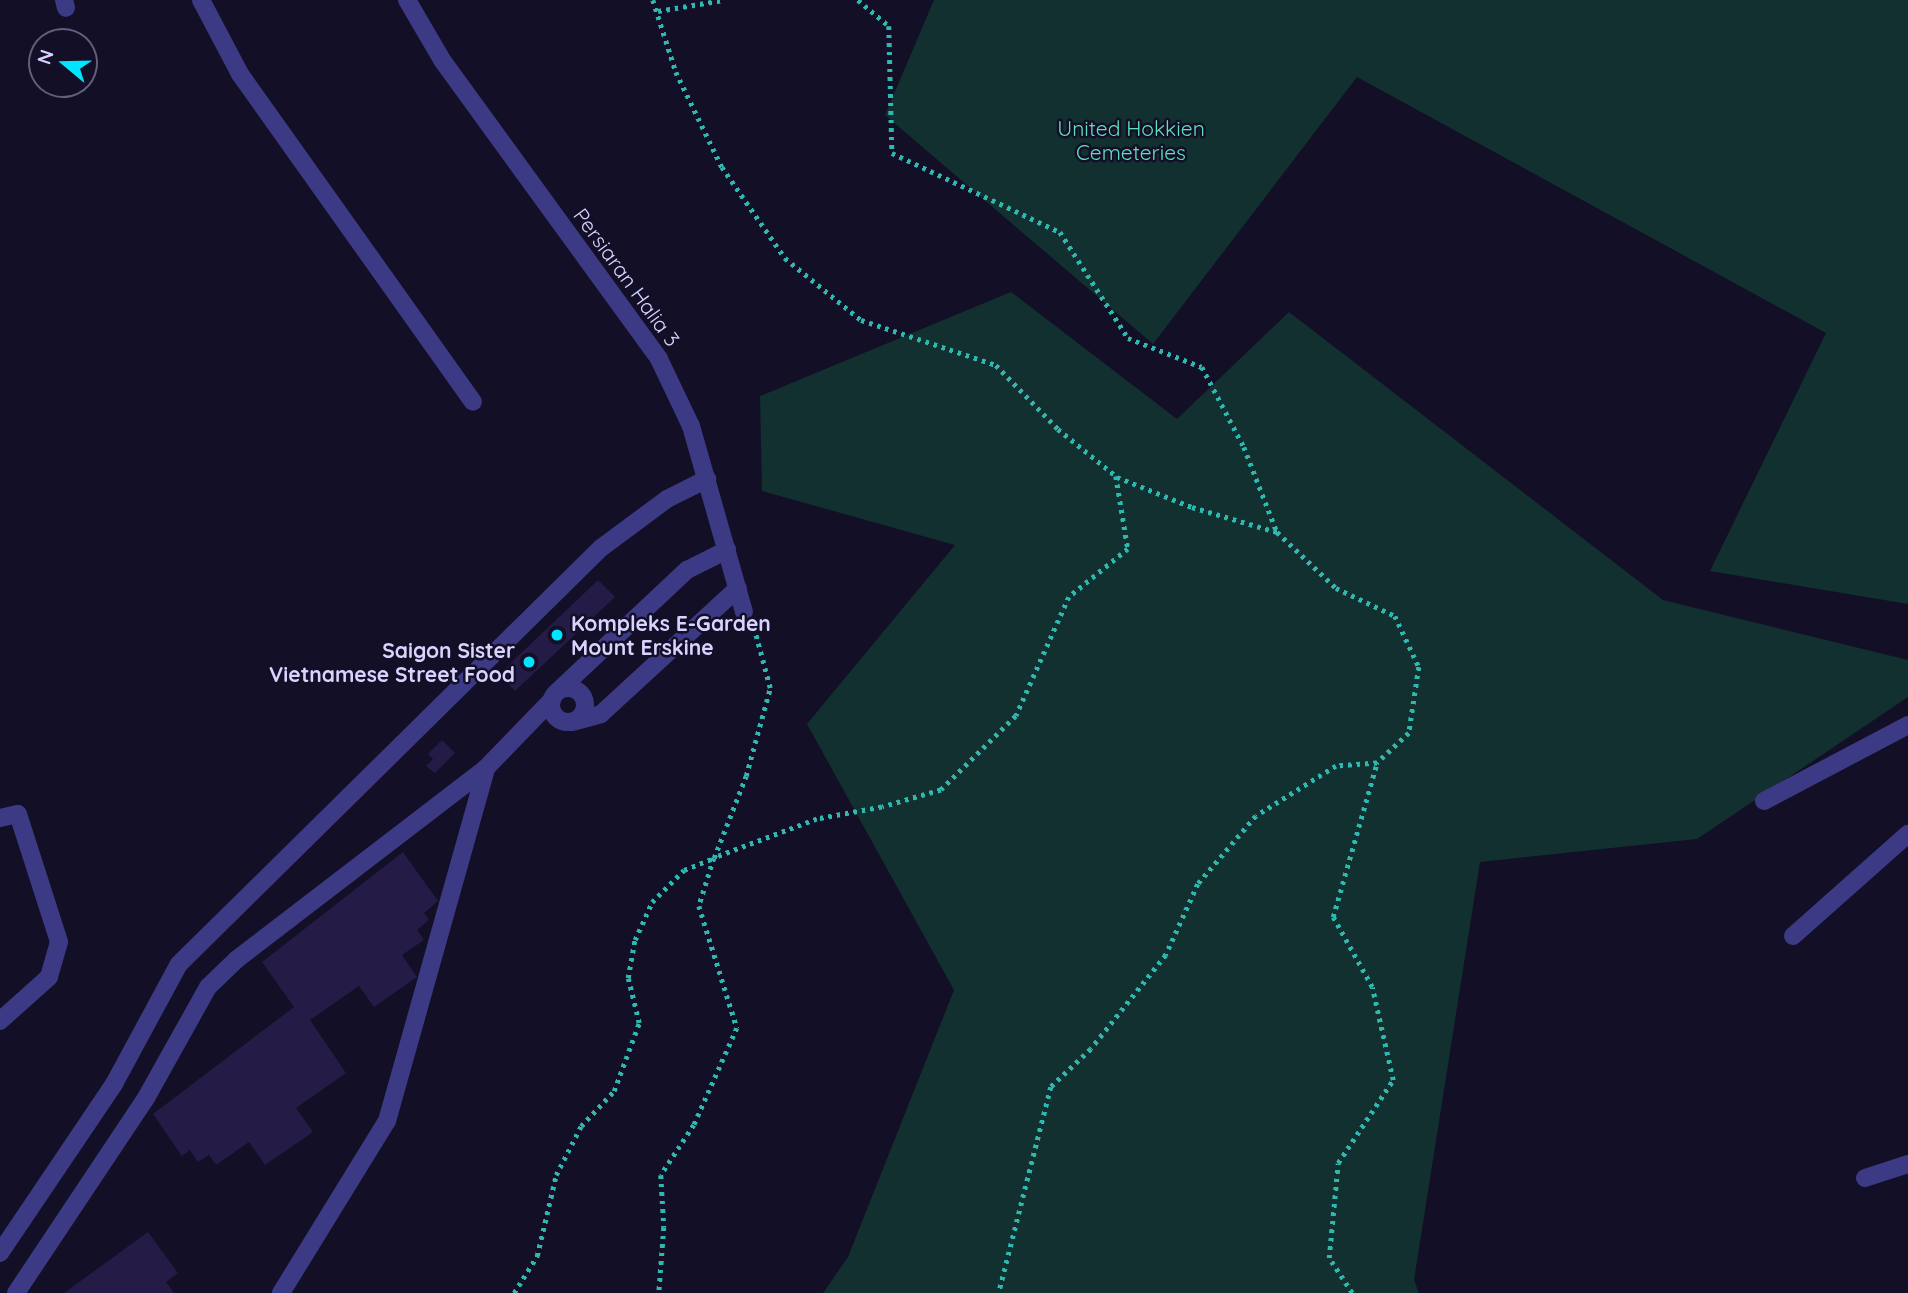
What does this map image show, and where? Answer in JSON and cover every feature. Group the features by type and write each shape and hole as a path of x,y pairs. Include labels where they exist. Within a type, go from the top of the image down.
{"street":[{"path":"201,0 240,74 473,402"},
{"name":"Persiaran Halia 3","path":"407,0 442,60 659,359 691,426 744,612"},
{"path":"0,1253 114,1084 179,964 601,548 667,499 707,479"},
{"path":"16,1293 146,1098 208,987 236,960 486,768 555,695 687,570 727,550"},
{"path":"555,695 556,717 572,722 601,714 738,588"},
{"path":"555,695 569,687 583,695 584,711 572,722"},
{"path":"1764,801 1908,725"},
{"path":"282,1293 387,1121 486,768"},
{"path":"0,818 18,814 59,942 49,977 0,1021"},
{"path":"1793,936 1908,834"},
{"path":"1865,1178 1908,1164"}],"path":[{"path":"653,0 676,72 722,167 785,258 860,320 996,365 1058,429 1116,476 1192,507 1277,532"},
{"path":"658,11 723,0"},
{"path":"858,0 890,26 892,153 1060,232 1128,338 1202,367 1244,447 1277,532 1336,587 1395,616 1419,667 1409,733 1377,763 1333,917 1372,987 1393,1080 1338,1163 1329,1258 1352,1293"},
{"path":"514,1293 537,1256 556,1175 581,1126 614,1091 639,1023 628,978 635,940 652,902 684,870 714,858 817,819 941,790 1016,716 1069,597 1128,549 1116,476"},
{"path":"659,1293 664,1227 661,1175 694,1125 737,1028 699,906 714,858 746,776 770,688 761,644 744,612"},
{"path":"999,1293 1051,1087 1091,1049 1167,955 1198,884 1256,816 1336,766 1377,763"}],"green space":[{"name":"United Hokkien Cemeteries","path":"934,0 1908,0 1908,604 1710,571 1826,333 1357,77 1153,344 885,115"},
{"path":"1011,292 1177,419 1289,312 1663,600 1908,660 1908,697 1697,839 1480,862 1414,1280 1419,1293 823,1293 848,1257 954,990 807,724 955,545 762,491 760,396"}],"building":[{"name":"Kompleks E-Garden Mount Erskine","path":"598,580 615,597 515,691 499,674"},
{"path":"442,740 455,753 435,773 426,766 433,759 428,754"},
{"path":"403,852 438,901 424,913 429,920 417,930 424,940 402,955 417,977 374,1007 359,986 310,1020 346,1073 296,1108 313,1132 265,1165 249,1142 216,1165 209,1155 198,1162 190,1150 182,1156 153,1114 294,1007 262,962"},
{"path":"148,1232 178,1273 166,1282 174,1293 64,1293"}],"place":[{"name":"Kompleks E-Garden Mount Erskine","path":"557,635"},
{"name":"Saigon Sister Vietnamese Street Food","path":"529,662"}]}
